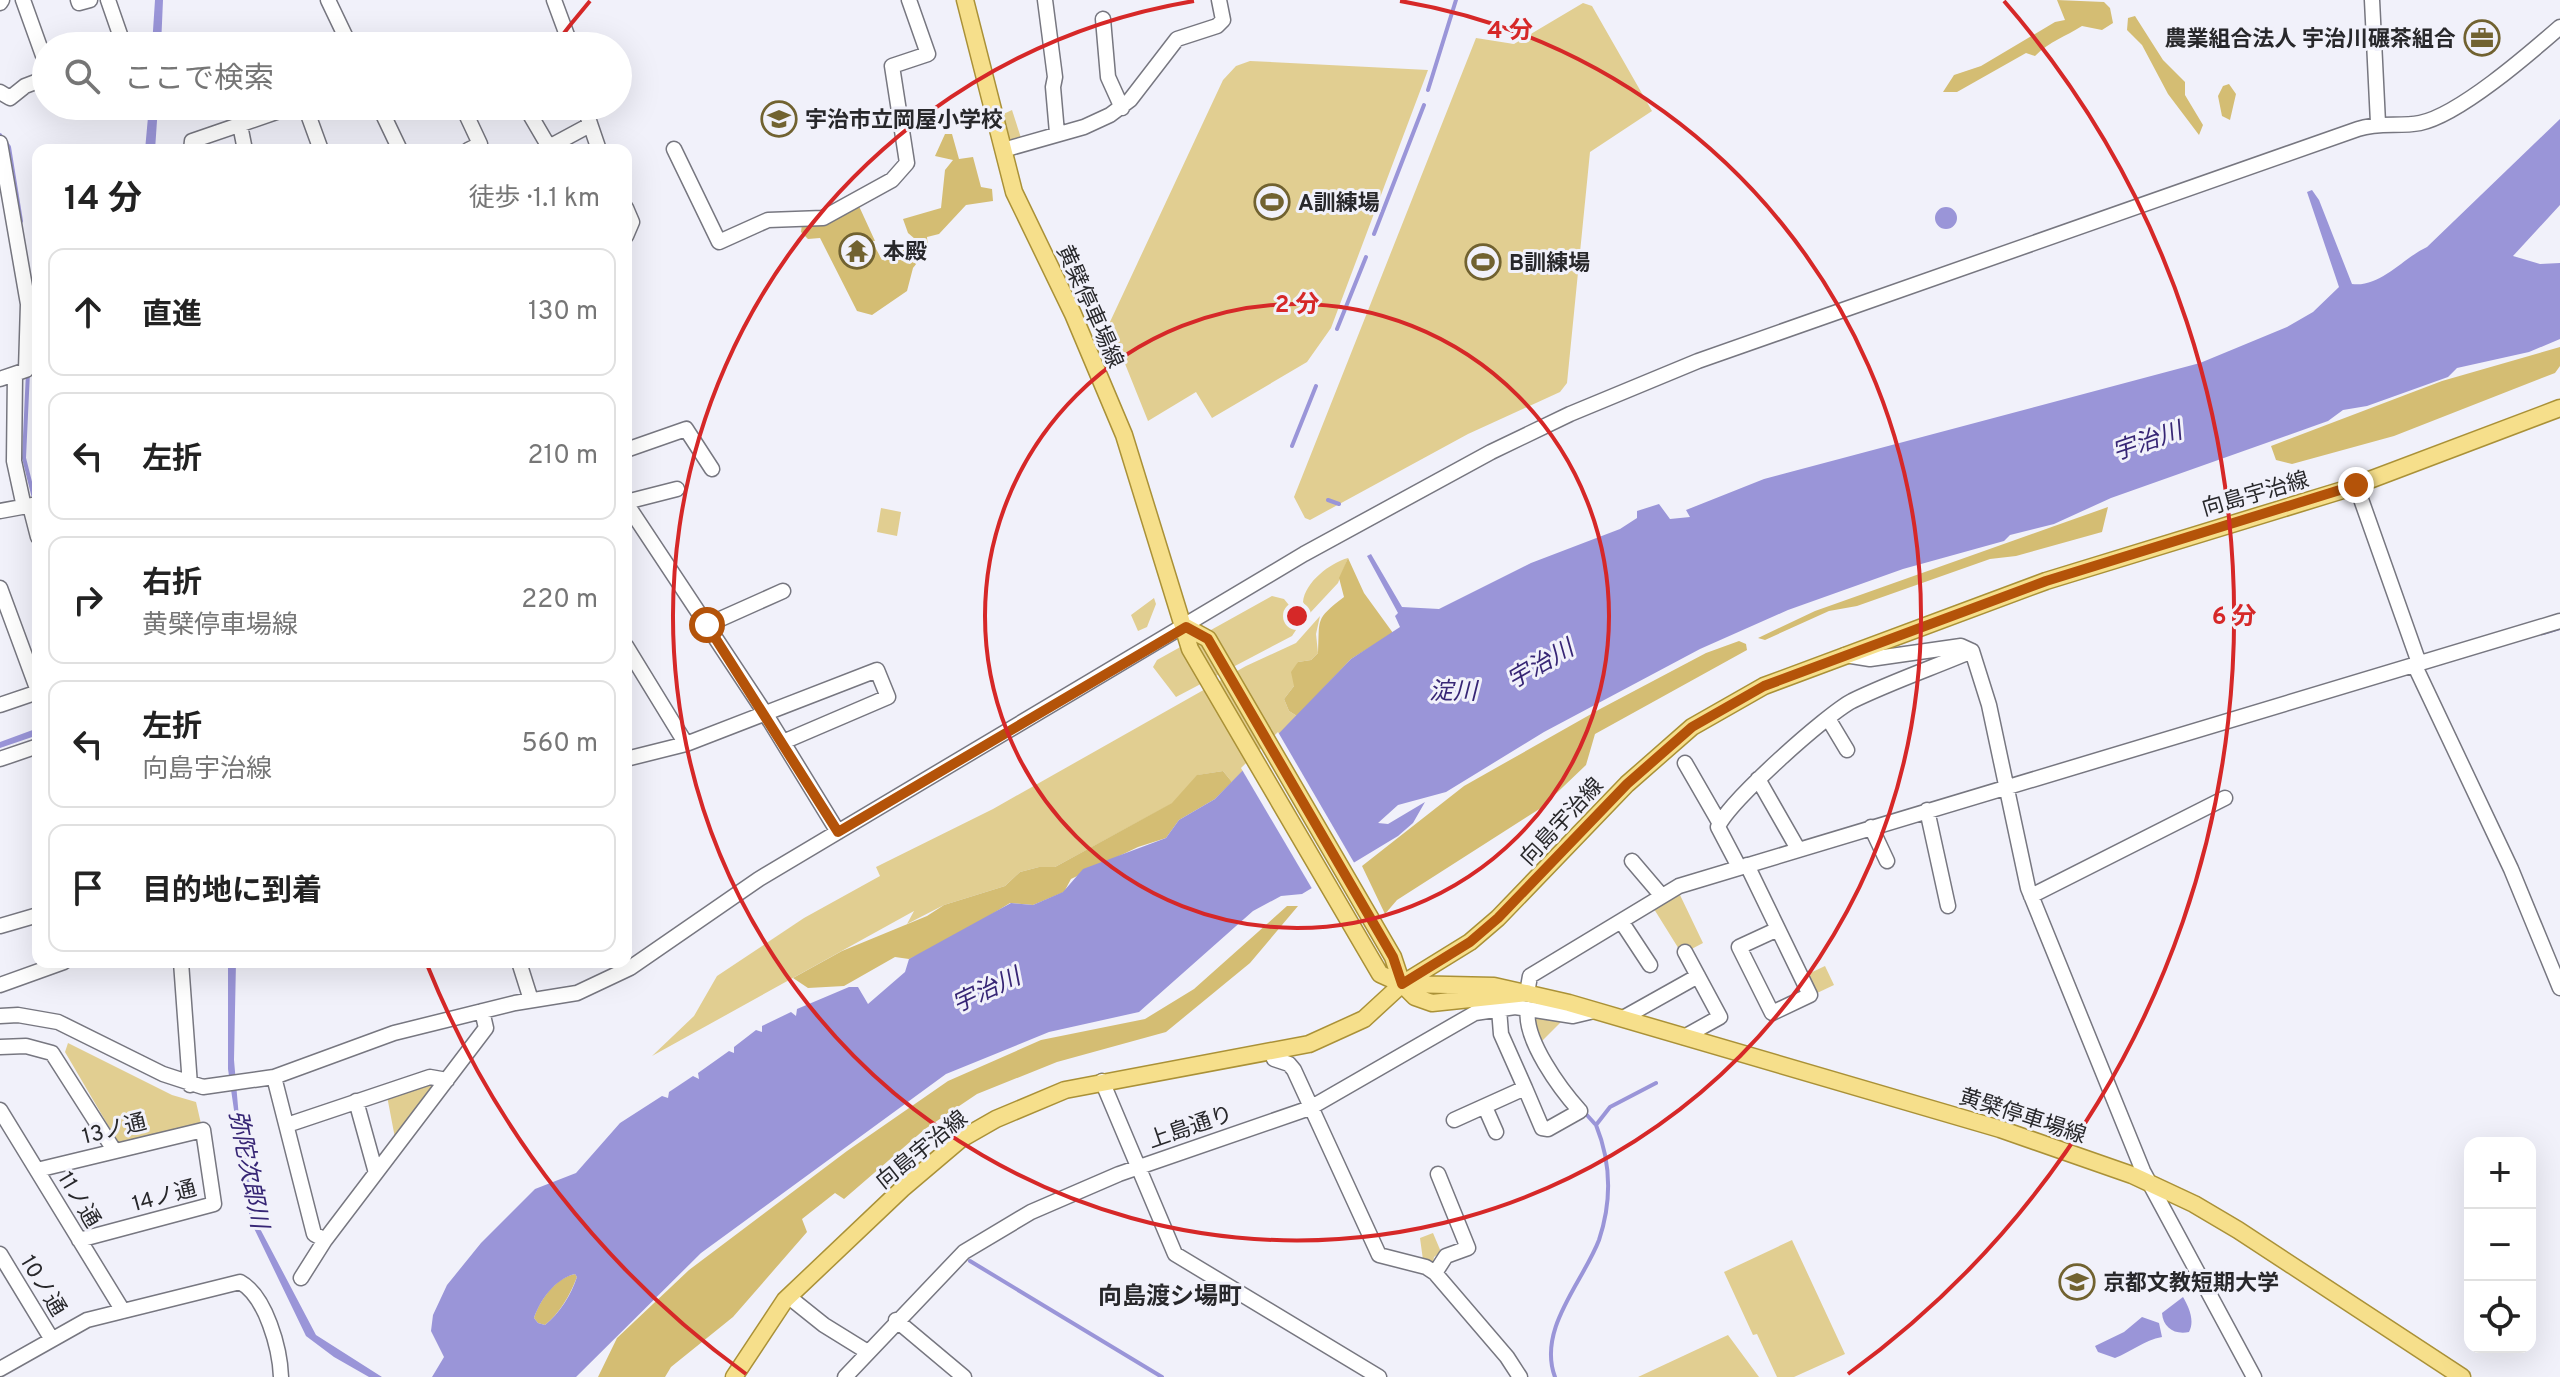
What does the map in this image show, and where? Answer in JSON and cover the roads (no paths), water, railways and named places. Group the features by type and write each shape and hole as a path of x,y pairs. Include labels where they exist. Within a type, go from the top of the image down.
{"main road":[{"name":"黄檗停車場線","path":"965,0 1017,199 1073,314 1124,435 1142,487 1159,555 1186,627 1396,965 1402,984"},
{"name":"向島宇治線","path":"734,1377 769,1320 789,1297 902,1189 961,1139 1033,1102 1102,1081 1309,1044 1364,1019 1402,984 1447,957 1526,892 1627,784 1692,727 1764,686 2046,581 2356,485 2560,408"},
{"name":"黄檗停車場線","path":"1196,641 1380,974 1402,984 1415,997 1432,1003 1528,1001 1623,1018 2000,1129 2151,1183 2238,1230 2462,1377"},
{"path":"1447,957 1448,974 1456,986"},
{"name":"黄檗停車場線","path":"1402,984 1494,986 1528,1001"}],"street":[{"path":"23,0 34,32"},
{"path":"78,0 79,3 90,0"},
{"path":"108,0 119,32"},
{"path":"328,0 343,32"},
{"path":"554,0 566,32"},
{"path":"674,149 719,242 768,220 823,218 892,180 907,163 892,66 928,54 909,0"},
{"path":"1045,0 1055,77 1057,133"},
{"path":"1003,150 1084,127 1122,108 1177,39 1187,33 1217,26 1223,20 1219,0"},
{"path":"2372,0 2378,123"},
{"path":"1103,19 1108,77 1122,108"},
{"path":"632,967 759,879 1304,554 1414,492 1570,414 1698,361 2378,123 2420,123 2434,118 2465,100 2560,27"},
{"path":"0,92 10,98 32,83"},
{"path":"192,144 192,141 254,120"},
{"path":"310,120 319,144"},
{"path":"386,120 397,144"},
{"path":"469,120 480,144"},
{"path":"532,120 545,144"},
{"path":"587,120 596,144"},
{"path":"240,125 244,144"},
{"path":"554,144 588,126"},
{"path":"0,143 28,304 26,370 0,379"},
{"path":"0,511 31,506 14,461 15,374"},
{"path":"632,448 686,429 712,469"},
{"path":"2356,485 2417,668 2511,869 2560,988"},
{"path":"632,504 677,489"},
{"path":"632,513 765,713 838,832"},
{"path":"0,588 32,675"},
{"path":"707,625 783,591"},
{"path":"1499,1009 1501,1034 1542,1128 1561,1124 1580,1111 1565,1095 1534,1041 1528,1001 1530,976 1624,925 1661,895 1746,869 1798,849 1928,816 2417,668 2560,621"},
{"path":"1845,654 1870,659 1961,646 1972,651"},
{"path":"1719,822 1758,779 1849,703 1972,651"},
{"path":"1972,651 2009,791 2031,896 2151,1183 2254,1377"},
{"path":"632,656 686,744"},
{"path":"632,758 686,744 877,670 888,697 783,742"},
{"path":"0,705 32,693"},
{"path":"1829,720 1847,750"},
{"path":"0,759 32,748"},
{"path":"1685,763 1719,822 1718,827 1746,869 1778,929 1810,995 1772,1013 1739,947 1778,929"},
{"path":"1758,779 1798,849"},
{"path":"2031,896 2225,798"},
{"path":"1928,816 1948,906"},
{"path":"1874,832 1887,861"},
{"path":"1632,861 1661,895"},
{"path":"0,926 32,917"},
{"path":"1624,925 1650,965"},
{"path":"1684,1037 1720,1017 1685,952"},
{"path":"0,985 47,968"},
{"path":"181,968 190,1085"},
{"path":"521,968 531,1000"},
{"path":"0,1006 0,1016 18,1015 58,1022 190,1085 234,1084 274,1077 394,1033 531,1000 577,993 630,968"},
{"path":"1623,1018 1698,976"},
{"name":"上島通り","path":"845,1377 866,1351 964,1252 1031,1212 1139,1167 1310,1108 1475,1013 1528,1001"},
{"path":"301,1278 325,1240 486,1028 482,1011"},
{"path":"0,1047 26,1046 52,1053 114,1150"},
{"path":"1272,1052 1274,1059 1292,1067 1379,1255 1426,1267 1435,1273 1507,1357 1520,1377"},
{"path":"274,1077 314,1234 325,1240"},
{"path":"287,1125 430,1077 447,1080"},
{"path":"1102,1081 1175,1254 1379,1377"},
{"path":"1454,1120 1525,1088"},
{"path":"356,1101 376,1173"},
{"path":"1485,1107 1496,1132"},
{"name":"11ノ通","path":"0,1110 123,1311"},
{"name":"13ノ通","path":"37,1170 203,1130 214,1204"},
{"path":"1435,1273 1446,1256 1468,1248 1438,1174"},
{"name":"14ノ通","path":"79,1240 214,1204"},
{"name":"10ノ通","path":"0,1254 51,1338"},
{"path":"0,1369 87,1320 240,1282 251,1288 259,1303 281,1359 281,1377"},
{"path":"789,1297 824,1325 866,1351"},
{"path":"896,1320 964,1377"}],"water":[{"path":"155,0 163,0 162,32 153,32"},
{"name":"淀川","path":"2560,119 2560,205 2513,256 2540,264 2560,263 2560,339 2529,352 2457,368 2448,377 2367,406 2343,410 2328,421 2111,498 2054,524 1903,569 1788,610 1700,649 1544,732 1446,792 1398,805 1378,823 1388,824 1425,802 1413,823 1398,836 1302,894 1281,896 1253,911 1139,1012 1049,1032 946,1074 701,1253 576,1377 432,1377 444,1357 431,1331 433,1315 447,1285 481,1243 535,1189 576,1173 620,1123 662,1096 668,1098 669,1092 693,1076 699,1079 698,1073 729,1051 734,1053 734,1047 756,1030 762,1032 762,1026 791,1012 796,1016 797,1009 849,987 858,987 868,1004 905,972 909,959 1011,903 1033,905 1063,892 1083,869 1166,838 1179,820 1215,799 1351,659 1400,627 1395,616 1398,613 1367,556 1371,554 1402,607 1439,609 1531,563 1620,529 1637,518 1637,511 1659,504 1670,519 1690,517 1686,510 1764,479 2200,363 2287,327 2313,312 2339,287 2307,192 2312,190 2319,200 2352,284 2382,277 2427,247","holes":["575,1274 577,1277 555,1315 545,1325 538,1323 534,1318 549,1291 561,1280"]},
{"path":"148,120 157,120 155,144 146,144"},
{"path":"1946,207 1954,210 1957,218 1954,226 1946,229 1938,226 1935,218 1938,210"},
{"path":"32,730 32,737 0,748 0,742"},
{"path":"228,968 236,968 234,1060 239,1118 256,1221 316,1335 382,1377 369,1377 306,1336 250,1220 228,1069"},
{"path":"2183,1297 2191,1319 2189,1332 2184,1333 2167,1326 2162,1313"},
{"path":"2142,1317 2159,1323 2162,1337 2115,1358 2098,1352 2095,1346 2124,1332"}],"waterway":[{"path":"1428,90 1456,0"},
{"path":"1374,234 1424,105"},
{"path":"0,135 9,147 21,221"},
{"path":"1337,329 1366,257"},
{"path":"28,372 24,458 32,490"},
{"path":"1292,446 1316,386"},
{"path":"1328,500 1339,504"},
{"path":"2543,633 2560,628"},
{"path":"1555,1377 1551,1359 1557,1324 1599,1240 1606,1211 1607,1167 1596,1125 1610,1107 1656,1083"},
{"path":"1586,1114 1595,1124"},
{"path":"970,1261 1162,1377"}],"place":[{"name":"農業組合法人 宇治川碾茶組合","path":"2482,38"},
{"name":"宇治市立岡屋小学校","path":"779,119"},
{"name":"A訓練場","path":"1272,202"},
{"name":"本殿","path":"857,251"},
{"name":"B訓練場","path":"1483,262"},
{"name":"京都文教短期大学","path":"2077,1282"}],"district":[{"name":"向島渡シ場町","path":"1170,1296"}],"water label":[{"name":"宇治川","path":"2147,441"},
{"name":"宇治川","path":"1540,664"},
{"name":"宇治川","path":"986,990"},
{"name":"弥陀次郎川","path":"249,1169"}]}
